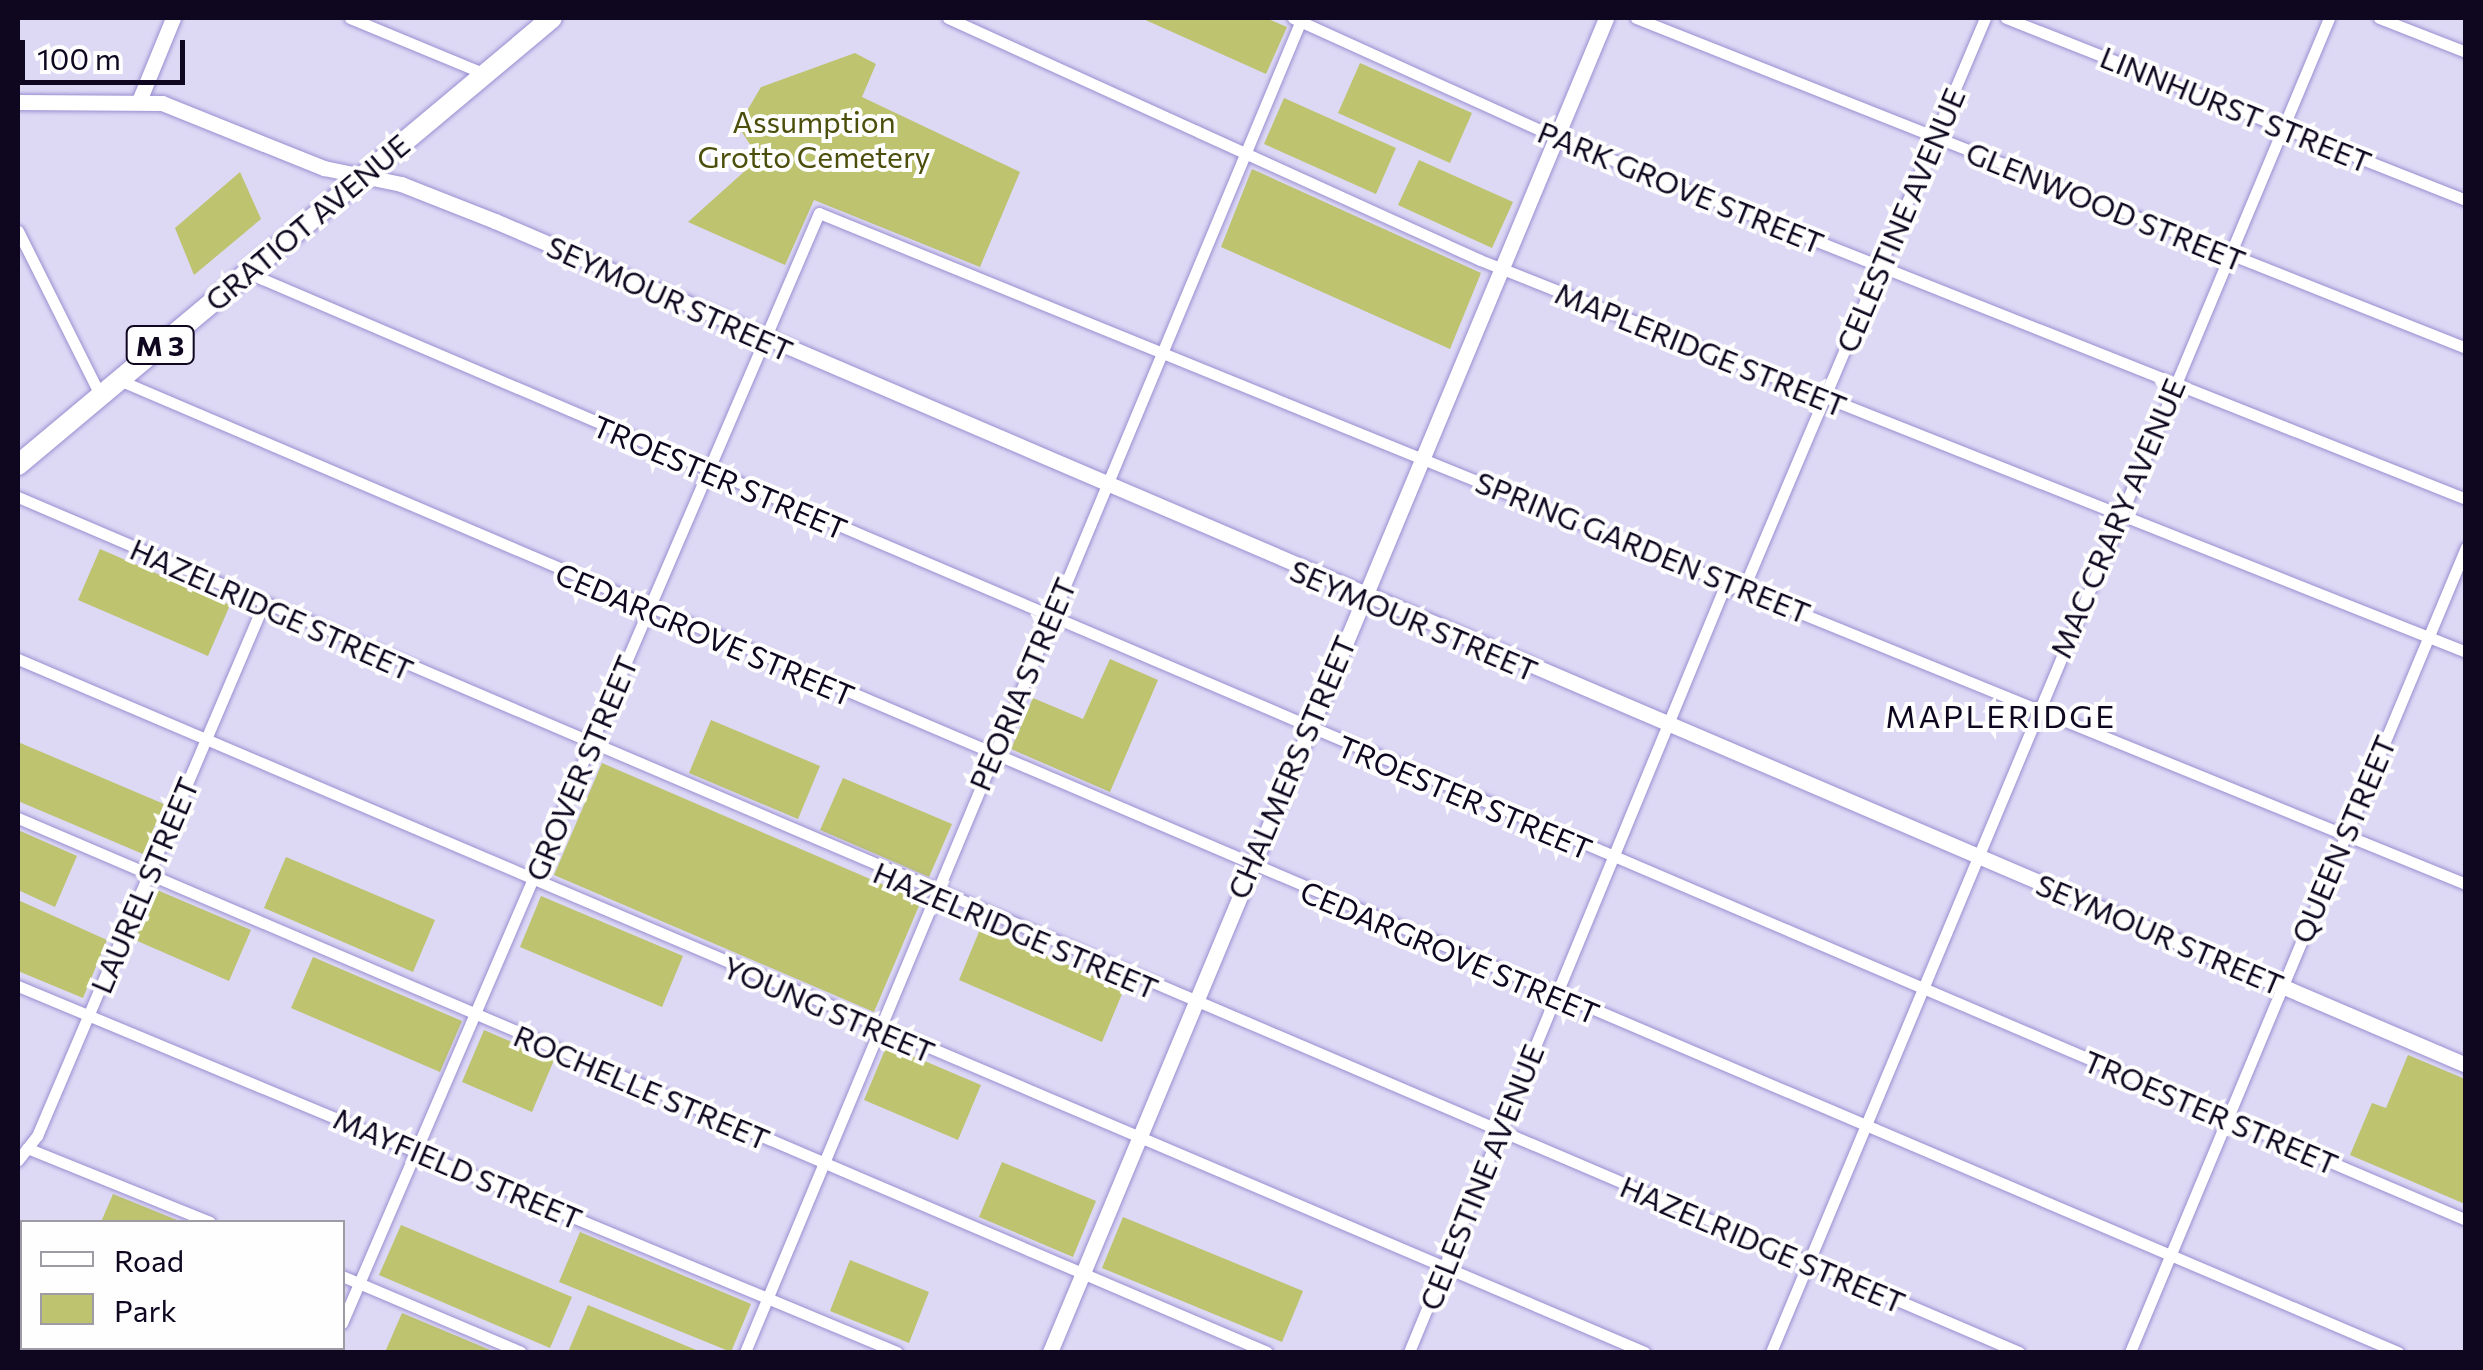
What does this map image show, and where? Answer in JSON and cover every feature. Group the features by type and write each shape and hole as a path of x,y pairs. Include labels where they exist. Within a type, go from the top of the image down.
{"main road":[{"name":"GRATIOT AVENUE","path":"18,465 552,18"}],"street":[{"path":"138,100 172,18"},
{"path":"350,18 484,74"},
{"name":"MAPLERIDGE STREET","path":"948,18 1500,268 2466,652"},
{"name":"CHALMERS STREET","path":"1050,1352 1420,456 1606,18"},
{"name":"GLENWOOD STREET","path":"1636,18 2466,348"},
{"name":"CELESTINE AVENUE","path":"1409,1352 1722,593 1748,578 1986,18"},
{"name":"LINNHURST STREET","path":"2006,18 2466,200"},
{"name":"MAC CRARY AVENUE","path":"1770,1352 2036,708 2329,18"},
{"path":"2379,18 2466,52"},
{"name":"PEORIA STREET","path":"745,1352 1299,19"},
{"name":"PARK GROVE STREET","path":"1299,19 1555,137 2466,498"},
{"name":"SEYMOUR STREET","path":"18,102 138,100 495,220 1361,599 1976,855 2466,1065"},
{"name":"SPRING GARDEN STREET","path":"819,214 1162,350 2466,884"},
{"name":"GROVER STREET","path":"345,1316 819,214"},
{"path":"18,231 100,395"},
{"name":"TROESTER STREET","path":"246,272 1306,731 2466,1220"},
{"name":"CEDARGROVE STREET","path":"118,380 1250,868 2398,1352"},
{"name":"HAZELRIDGE STREET","path":"18,497 262,606 1193,1006 2019,1352"},
{"name":"QUEEN STREET","path":"2130,1352 2466,547"},
{"name":"LAUREL STREET","path":"18,1160 28,1148 88,1015 262,606"},
{"name":"YOUNG STREET","path":"18,658 1137,1141 1644,1352"},
{"name":"ROCHELLE STREET","path":"18,818 1268,1352"},
{"name":"MAYFIELD STREET","path":"18,986 418,1149 897,1352"},
{"path":"28,1148 205,1220"},
{"path":"345,1277 521,1352"}],"green space":[{"path":"1141,18 1266,18 1287,27 1266,74"},
{"name":"Assumption Grotto Cemetery","path":"855,53 876,64 862,97 1020,172 980,267 814,200 785,265 688,222 746,170 753,149 738,126 761,87"},
{"path":"1360,63 1472,113 1450,163 1338,113"},
{"path":"1284,98 1396,148 1376,194 1264,144"},
{"path":"1419,160 1513,202 1492,248 1398,205"},
{"path":"1252,169 1481,273 1450,349 1221,247"},
{"path":"240,172 261,219 194,275 175,228"},
{"path":"100,549 230,605 208,656 78,600"},
{"path":"1110,659 1158,680 1110,792 1011,749 1033,698 1083,719"},
{"path":"711,720 820,766 798,819 689,773"},
{"path":"18,742 164,804 143,854 18,801"},
{"path":"602,763 921,901 874,1012 554,875"},
{"path":"843,778 952,824 929,877 820,830"},
{"path":"18,830 77,856 55,907 18,890"},
{"path":"286,857 435,920 413,972 264,908"},
{"path":"157,890 251,930 229,981 135,940"},
{"path":"541,896 683,956 662,1007 520,947"},
{"path":"18,900 107,940 83,998 18,971"},
{"path":"981,927 1124,989 1102,1042 959,980"},
{"path":"313,957 462,1021 440,1072 291,1008"},
{"path":"484,1030 554,1060 532,1112 462,1082"},
{"path":"887,1045 981,1085 958,1140 864,1100"},
{"path":"2408,1055 2465,1079 2465,1204 2350,1155 2372,1103 2386,1108"},
{"path":"1002,1162 1096,1201 1073,1257 979,1217"},
{"path":"113,1194 177,1220 102,1220"},
{"path":"1123,1217 1303,1291 1282,1342 1102,1268"},
{"path":"401,1225 572,1297 550,1348 379,1275"},
{"path":"580,1232 751,1304 731,1352 559,1282"},
{"path":"850,1260 929,1292 909,1343 830,1311"},
{"path":"588,1305 701,1352 568,1352"},
{"path":"402,1313 495,1352 385,1352"}],"district":[{"name":"MAPLERIDGE","path":"2001,715"}]}
